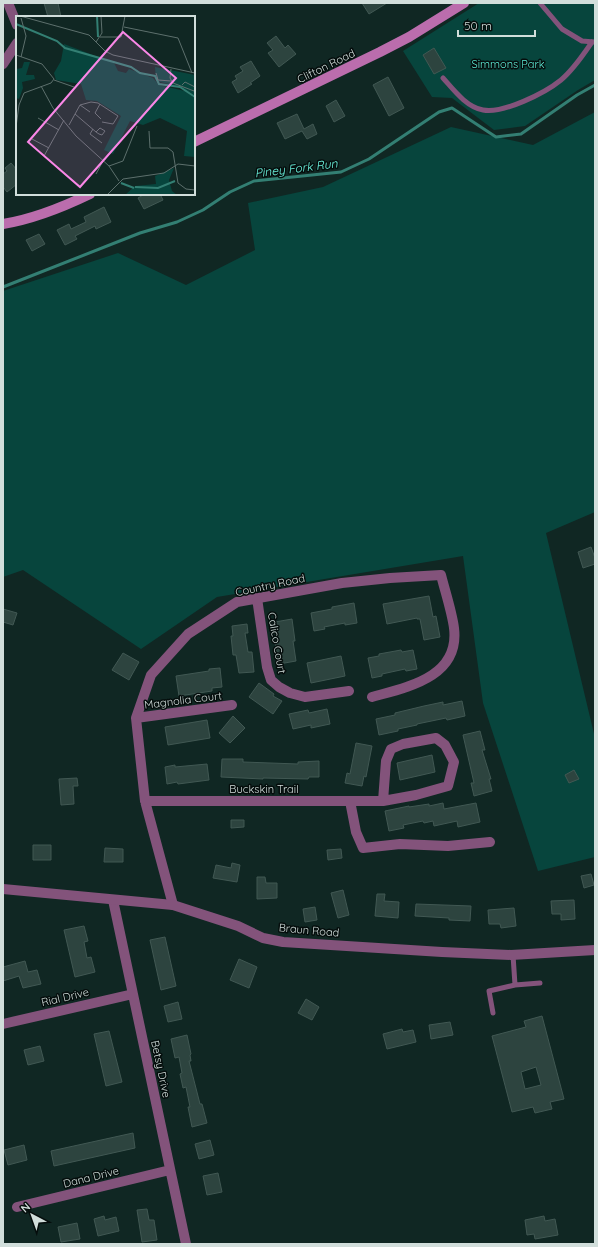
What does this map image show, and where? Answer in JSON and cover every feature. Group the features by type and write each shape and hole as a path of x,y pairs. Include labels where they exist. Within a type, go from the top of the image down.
{"main road":[{"name":"Clifton Road","path":"195,142 368,59 409,37 464,3"},
{"path":"3,224 17,222 44,214 88,195"}],"street":[{"path":"8,3 16,23"},
{"path":"3,64 16,44"},
{"name":"Country Road","path":"173,905 145,802 136,718 151,675 188,634 237,602 342,583 441,575 454,628 452,651 443,666 429,678 410,687 372,697"},
{"name":"Calico Court","path":"257,598 267,667 271,680 279,687 290,693 305,697 350,691"},
{"name":"Magnolia Court","path":"136,718 232,705"},
{"name":"Buckskin Trail","path":"145,802 384,801 416,795 448,786 454,762 445,745 436,738 403,744 391,749 386,761 384,801"},
{"path":"350,801 356,832 363,848 400,844 448,846 490,842"},
{"name":"Braun Road","path":"3,889 173,905 238,926 263,938 283,942 513,955 595,950"},
{"name":"Betsy Drive","path":"113,900 186,1244"},
{"name":"Rial Drive","path":"3,1024 133,994"},
{"name":"Dana Drive","path":"17,1207 170,1170"}],"lane":[{"path":"540,3 562,29 582,41 594,42"},
{"path":"443,78 467,103 482,110 497,110 531,98 562,79 594,42"},
{"path":"513,955 515,985"},
{"path":"493,1013 489,991 515,985 540,983"}],"green space":[{"name":"Simmons Park","path":"479,3 595,3 595,80 525,126 494,130 452,98 432,97 403,51"},
{"path":"595,112 595,512 546,533 595,738 595,857 538,871 483,703 463,556 217,597 141,649 23,570 3,577 3,291 118,253 186,285 255,250 248,203 323,187 451,127 533,145"}],"building":[{"path":"44,3 58,3 61,16 48,16"},
{"path":"362,3 387,3 369,14"},
{"path":"276,36 285,48 288,45 296,54 279,67 268,53 273,50 267,43"},
{"path":"434,48 446,68 434,74 423,55"},
{"path":"251,61 260,76 250,83 252,84 238,93 232,82 237,79 235,76 243,71 240,67"},
{"path":"388,77 404,108 389,116 373,85"},
{"path":"336,100 345,116 334,122 326,106"},
{"path":"297,114 304,129 313,124 317,134 307,139 302,131 285,139 277,123"},
{"path":"11,163 16,169 16,185 7,192 3,187 3,174 7,171 5,168"},
{"path":"143,195 160,195 163,200 144,209 138,198"},
{"path":"104,207 111,222 96,229 95,226 75,236 77,239 65,245 57,230 69,224 71,229 86,222 84,217"},
{"path":"39,234 45,244 32,251 26,240"},
{"path":"591,547 595,558 595,564 583,568 578,552"},
{"path":"429,596 433,617 436,616 440,637 424,640 420,619 417,618 387,624 383,604"},
{"path":"354,603 357,623 345,625 345,623 324,627 325,629 314,631 311,613"},
{"path":"3,609 17,613 13,625 3,622"},
{"path":"292,619 296,661 279,664 275,643 278,643 275,622"},
{"path":"247,624 248,633 245,633 248,652 252,652 254,672 239,673 236,655 233,655 231,636 233,636 232,626"},
{"path":"401,650 402,652 413,650 417,669 406,671 405,669 382,674 382,676 372,678 368,658 379,656 379,654"},
{"path":"123,653 139,662 129,680 112,670"},
{"path":"341,656 345,676 311,683 307,663"},
{"path":"220,668 222,687 212,688 212,691 179,696 176,676"},
{"path":"259,683 274,694 273,696 282,701 273,714 249,697"},
{"path":"462,701 465,716 417,724 398,729 398,731 379,735 376,719 443,702 443,705"},
{"path":"327,709 330,724 311,728 311,725 293,729 289,714 308,710 309,713"},
{"path":"233,716 245,728 230,743 219,733"},
{"path":"207,720 210,738 168,745 165,727"},
{"path":"480,731 485,750 482,750 491,779 489,779 492,791 474,796 471,783 474,783 463,735"},
{"path":"356,743 372,746 366,777 364,776 362,786 345,783 347,773 350,774"},
{"path":"432,755 435,772 400,780 397,763"},
{"path":"222,759 243,759 243,762 298,764 298,762 319,761 319,777 309,777 308,779 263,779 221,777"},
{"path":"207,764 209,780 167,784 165,767 175,765 175,767"},
{"path":"574,770 579,779 569,783 565,775"},
{"path":"77,778 78,786 73,786 74,804 61,805 59,779"},
{"path":"443,803 444,809 476,803 480,822 458,827 457,821 434,826 433,821 424,823 423,821 403,825 404,828 389,831 385,811 409,806 429,804 429,806"},
{"path":"231,820 244,820 244,827 231,828"},
{"path":"33,845 51,845 51,860 33,860"},
{"path":"105,848 123,849 123,862 104,862"},
{"path":"341,849 342,858 328,860 327,850"},
{"path":"232,863 240,865 237,882 213,878 216,865 231,868"},
{"path":"591,874 594,885 584,888 581,876"},
{"path":"257,877 265,877 266,883 277,883 277,898 257,899"},
{"path":"343,890 349,915 338,918 331,893"},
{"path":"377,894 385,894 384,901 399,902 398,918 375,916"},
{"path":"574,900 575,919 561,920 561,914 552,914 551,901"},
{"path":"416,904 471,906 470,921 415,916"},
{"path":"315,907 317,920 305,922 303,909"},
{"path":"514,908 516,926 501,928 500,924 489,924 488,910"},
{"path":"84,926 88,941 84,942 87,958 91,957 95,972 75,977 64,930"},
{"path":"165,937 176,986 161,990 150,940"},
{"path":"239,959 257,967 249,988 230,980"},
{"path":"25,961 28,972 37,970 41,984 23,988 19,976 3,981 3,967"},
{"path":"306,999 319,1007 312,1020 298,1013"},
{"path":"178,1002 182,1019 168,1022 164,1006"},
{"path":"542,1016 564,1099 550,1102 552,1109 535,1113 533,1107 512,1112 492,1036 526,1027 524,1021","holes":["536,1067 541,1085 525,1089 521,1072"]},
{"path":"450,1022 453,1035 431,1039 429,1025"},
{"path":"402,1029 403,1032 413,1030 416,1042 387,1049 383,1034"},
{"path":"109,1031 122,1082 106,1086 94,1034"},
{"path":"187,1035 191,1054 191,1061 189,1061 200,1104 202,1104 207,1123 192,1127 186,1087 183,1088 180,1074 182,1073 179,1057 175,1058 171,1039"},
{"path":"40,1046 44,1061 28,1065 24,1050"},
{"path":"133,1133 135,1148 54,1166 51,1151"},
{"path":"210,1140 214,1155 199,1159 195,1144"},
{"path":"24,1145 27,1160 8,1165 4,1150"},
{"path":"218,1173 222,1192 207,1195 203,1176"},
{"path":"147,1209 149,1220 154,1220 157,1240 142,1242 137,1210"},
{"path":"104,1216 105,1220 116,1217 119,1231 98,1236 94,1219"},
{"path":"544,1216 545,1221 555,1219 558,1235 535,1239 534,1234 527,1235 525,1220"},
{"path":"77,1223 80,1239 61,1242 58,1227"}],"waterway":[{"name":"Piney Fork Run","path":"3,287 140,233 177,222 203,210 230,192 254,181 341,172 369,159 439,112 452,108 496,137 521,134 577,95 595,85"}]}
